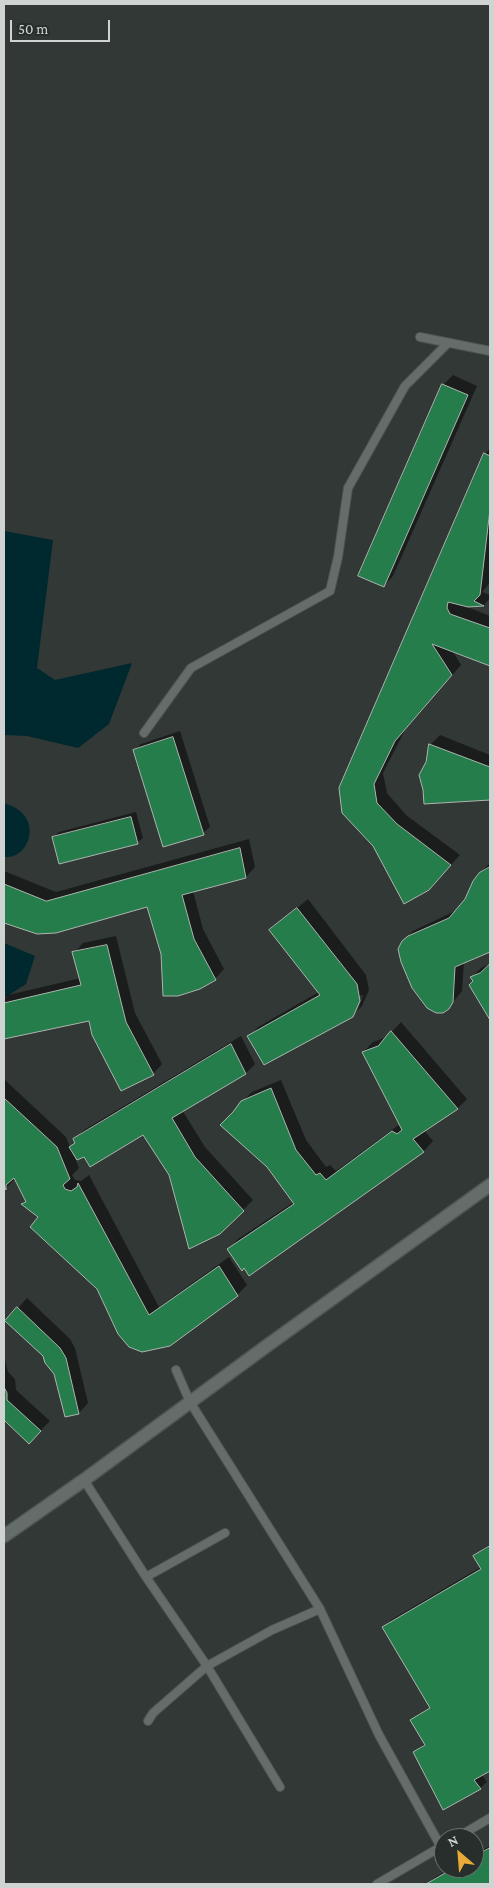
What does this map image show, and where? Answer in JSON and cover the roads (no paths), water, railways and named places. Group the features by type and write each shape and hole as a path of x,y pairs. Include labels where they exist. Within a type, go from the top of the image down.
{"street":[{"path":"4,1536 490,1185"}],"lane":[{"path":"420,337 490,351"},
{"path":"144,733 191,668 330,591 338,557 348,488 405,386 448,343"},
{"path":"176,1370 190,1402 320,1609 379,1735 434,1830"},
{"path":"84,1480 146,1577 207,1666 280,1787"},
{"path":"146,1577 225,1533"},
{"path":"148,1721 153,1714 207,1666 272,1630 320,1609"},
{"path":"473,1828 490,1818"},
{"path":"377,1884 434,1851"}],"water":[{"path":"4,531 53,540 37,668 55,680 132,663 109,724 78,748 27,736 4,735"},
{"path":"4,803 24,815 28,821 29,836 27,843 18,854 4,857"},
{"path":"4,943 35,956 26,984 4,998"}]}
